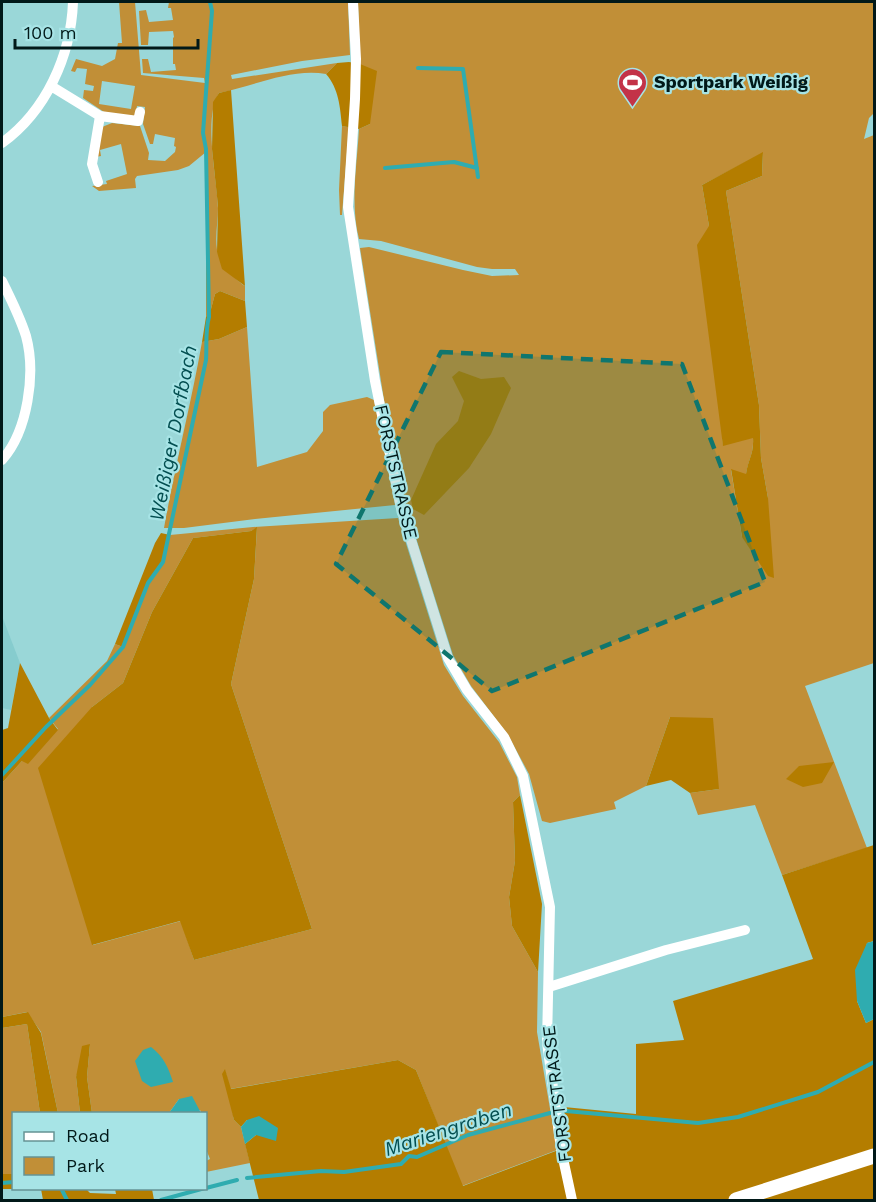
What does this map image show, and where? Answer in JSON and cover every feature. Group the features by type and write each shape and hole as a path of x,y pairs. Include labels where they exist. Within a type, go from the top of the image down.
{"main road":[{"path":"736,1200 874,1156"}],"street":[{"path":"2,143 31,115 51,86 64,54 73,2"},
{"name":"FORSTSTRASSE","path":"353,2 355,89 348,207 380,404 401,508 448,658 467,690 504,737 523,776 536,829 550,907 548,1042 561,1149 572,1200"},
{"path":"51,86 100,116 138,121 140,112"},
{"path":"87,178 92,164 100,116"},
{"path":"92,164 98,182"},
{"path":"2,281 26,337 29,356 28,398 24,416 14,442 2,460"},
{"path":"549,987 666,950 745,930"}],"highlighted area":[{"path":"441,352 682,364 765,582 492,691 336,564"}],"shaded area":[{"path":"349,62 377,71 370,124 359,129 342,126 336,92 326,74 337,63"},
{"path":"231,90 245,286 222,269 217,252 218,206 212,149 213,102 219,93"},
{"path":"763,152 762,176 726,191 759,405 761,458 768,498 774,578 768,576 742,537 731,469 746,474 753,448 753,438 723,446 697,245 709,226 702,185"},
{"path":"220,291 245,301 247,327 219,339 202,342 206,317 215,294"},
{"path":"459,371 481,379 504,377 511,388 491,434 469,468 424,515 413,509 411,500 436,444 458,421 464,401 452,377"},
{"path":"257,527 254,579 231,684 312,929 194,960 180,921 92,945 38,768 92,707 123,683 152,612 193,538 251,531"},
{"path":"161,533 170,535 163,562 148,583 123,647 115,644"},
{"path":"2,616 20,663 11,710 2,708"},
{"path":"20,663 49,718 58,730 28,764 22,761 2,783 2,730 8,728"},
{"path":"670,717 713,718 719,789 690,793 671,780 646,786"},
{"path":"834,762 822,783 803,787 786,779 799,766"},
{"path":"520,795 542,904 538,972 512,926 509,897 515,861 513,802"},
{"path":"874,845 874,941 867,943 857,1001 866,1023 874,1019 874,1200 259,1200 245,1144 256,1135 247,1120 241,1127 234,1120 222,1074 225,1069 231,1089 398,1060 416,1070 463,1186 568,1148 564,1107 636,1114 636,1044 684,1040 673,1001 813,959 782,875"},
{"path":"874,941 874,1019 866,1023 857,1001 855,970 867,943"},
{"path":"28,1012 41,1033 58,1112 40,1112 27,1024 2,1028 2,1017"},
{"path":"90,1044 87,1077 92,1112 80,1112 76,1077 82,1046"},
{"path":"151,1047 165,1063 173,1082 151,1087 142,1081 135,1061 143,1050"},
{"path":"192,1096 200,1112 170,1112 179,1099"},
{"path":"259,1116 278,1128 276,1141 256,1135 245,1144 241,1127 247,1120"},
{"path":"2,1174 12,1174 12,1189 2,1189"},
{"path":"41,1190 87,1190 90,1193 116,1194 115,1190 152,1190 154,1200 43,1200"}],"green space":[{"path":"119,2 135,2 141,75 205,83 204,78 143,73 142,59 148,59 151,72 176,70 173,64 174,37 173,31 149,32 148,45 141,45 139,11 146,10 149,22 173,20 171,8 168,8 169,2 348,2 350,55 302,61 231,75 232,79 337,63 326,74 299,73 219,93 214,104 211,132 218,208 217,250 228,270 245,286 245,301 220,291 215,294 206,317 206,152 189,166 178,170 137,176 136,188 99,191 92,186 107,184 106,181 127,174 121,144 100,150 101,156 96,157 102,127 112,123 140,126 149,153 148,160 165,161 175,152 175,138 155,134 153,144 150,144 143,124 145,107 137,106 135,117 104,112 83,98 84,90 93,91 94,86 85,84 87,69 77,68 75,72 71,71 76,59 102,66 115,59 118,43 122,43","holes":["102,81 135,86 131,109 99,104"]},
{"path":"358,2 874,2 874,113 869,118 864,139 874,135 874,663 805,686 867,848 782,875 755,805 698,815 690,793 719,789 670,717 646,786 614,802 616,809 550,823 542,821 529,774 508,735 471,686 453,655 406,506 384,400 360,248 369,247 492,276 519,275 515,269 477,267 381,241 359,239 355,198 359,129 370,124 360,64","holes":["763,153 762,176 726,191 759,405 761,458 768,498 742,537 731,470 746,475 753,448 753,437 723,445 709,226 702,185"]},
{"path":"342,126 349,127 342,215 340,215 339,190"},
{"path":"247,327 257,467 307,452 323,431 323,412 330,405 367,397 374,400 395,505 184,528 164,528 202,342 219,339"},
{"path":"398,518 444,665 463,696 499,742 517,777 520,795 513,802 515,861 509,897 512,926 538,972 537,1032 557,1150 462,1186 416,1070 398,1060 230,1089 225,1070 234,1120 241,1127 250,1163 207,1172 207,1160 210,1159 207,1152 207,1112 201,1112 179,1099 170,1112 92,1112 87,1077 90,1044 76,1077 80,1112 58,1112 41,1032 27,1012 2,1017 2,783 22,761 58,729 49,718 107,661 115,644 123,647 148,583 163,562 170,535 253,527","holes":["257,528 254,579 231,684 312,929 194,960 181,921 93,945 92,707 123,683 152,612 193,538 251,531"]},
{"path":"27,1024 40,1112 12,1112 12,1174 2,1174 2,1028"}],"waterway":[{"name":"Weißiger Dorfbach","path":"2,775 46,727 90,685 123,647 148,583 163,562 206,360 209,317 206,149 203,133 212,11 210,2"},
{"path":"418,68 463,69 478,177"},
{"path":"385,168 454,162 477,168"},
{"name":"Mariengraben","path":"566,1111 698,1123 738,1117 818,1092 874,1062"},
{"name":"Mariengraben","path":"247,1178 321,1171 344,1172 401,1164 409,1156 417,1157 468,1135 550,1113"},
{"name":"Mariengraben","path":"207,1188 237,1180"},
{"name":"Mariengraben","path":"2,1183 12,1182"},
{"name":"Mariengraben","path":"62,1190 67,1200"},
{"name":"Mariengraben","path":"161,1200 198,1190"}],"place":[{"name":"Sportpark Weißig","path":"633,108"}]}
